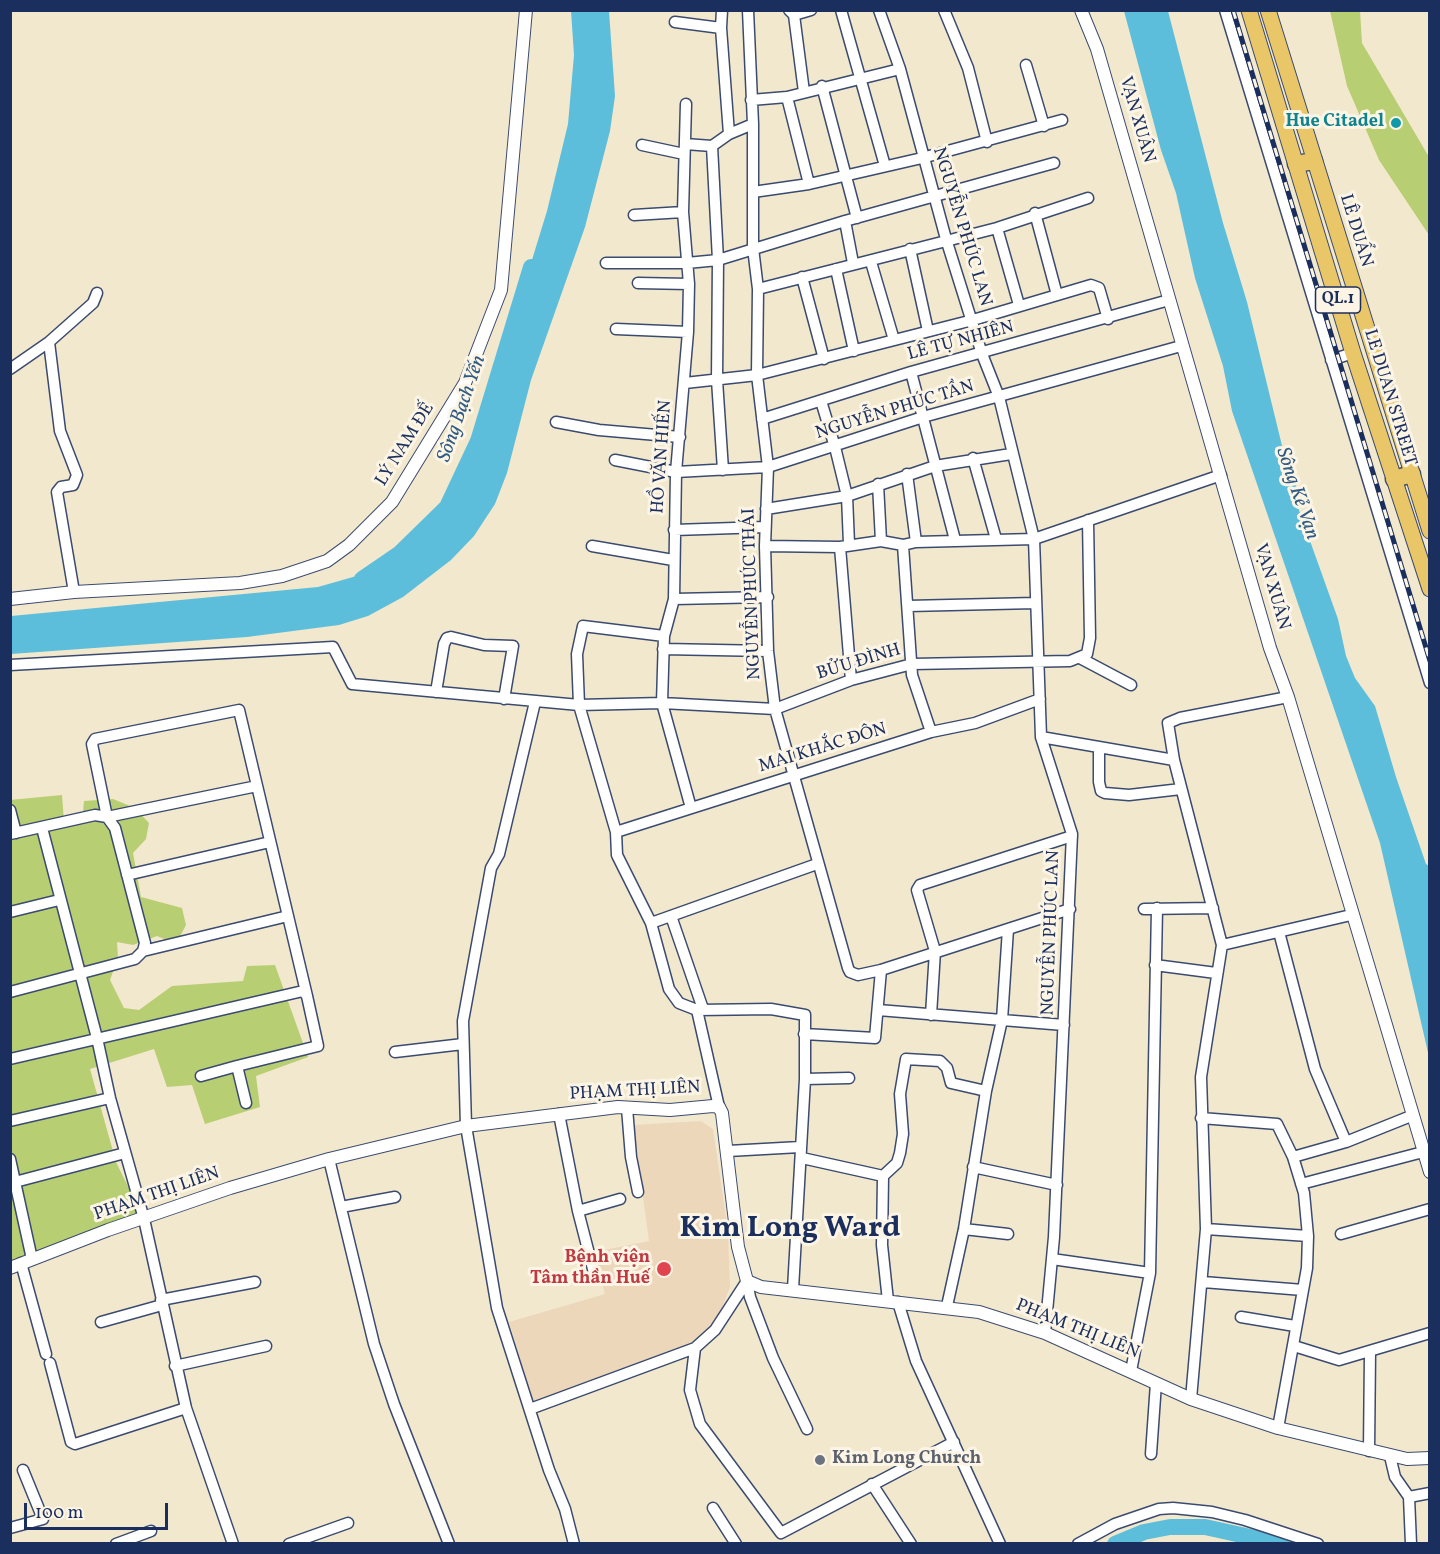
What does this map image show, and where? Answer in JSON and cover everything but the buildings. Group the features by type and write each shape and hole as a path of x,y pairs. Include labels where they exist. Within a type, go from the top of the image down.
{"highway":[{"path":"1296,164 1314,161"},
{"path":"1394,478 1412,474"}],"main road":[{"name":"LE DUAN STREET","path":"1249,10 1353,353 1430,589"},
{"name":"LÊ DUẨN","path":"1268,10 1430,531"}],"street":[{"name":"LÝ NAM ĐẾ","path":"10,598 75,592 240,584 304,571 327,561 349,545 392,502 465,383 501,290 526,10"},
{"path":"722,10 721,28 729,134"},
{"name":"NGUYỄN PHÚC THÁI","path":"748,10 753,124 753,248 758,289 757,375 768,467 765,527 768,651 775,709 817,864 850,972 858,975 881,970 1070,909"},
{"path":"804,92 791,13 811,10"},
{"path":"841,10 885,166"},
{"name":"NGUYỄN PHÚC LAN","path":"879,10 900,69 922,158 936,196 946,239 982,354 999,397 1011,454 1034,539 1041,737 1072,836 1057,1185 1045,1333"},
{"path":"944,10 968,68 987,142"},
{"name":"VẠN XUÂN","path":"1082,10 1097,49 1270,648 1288,697 1411,1116 1430,1172"},
{"path":"1225,10 1430,683"},
{"path":"675,22 721,28"},
{"path":"1026,66 1044,126"},
{"path":"751,100 787,97 822,86 900,69"},
{"path":"822,86 857,218"},
{"path":"787,97 809,184"},
{"name":"HỒ VĂN HIẾN","path":"686,104 682,212 689,284 688,332 676,472 674,599 664,636 662,703 691,808"},
{"path":"753,192 809,184 922,158 1062,120"},
{"path":"642,146 685,149 712,146 729,134 753,124"},
{"path":"712,146 718,260 717,380 723,470"},
{"path":"606,263 687,263 718,260 844,221 1054,163"},
{"path":"758,289 853,263 871,262 946,239 997,228 1035,213 1088,198"},
{"path":"634,215 682,212"},
{"path":"1035,213 1057,295"},
{"path":"844,221 853,263"},
{"path":"997,228 1019,305"},
{"path":"910,249 928,331"},
{"path":"871,262 894,340"},
{"path":"836,269 854,351"},
{"path":"802,277 824,359"},
{"path":"638,283 689,284"},
{"path":"685,383 757,375 824,359 1095,285 1108,319"},
{"path":"10,369 49,342 93,303 97,293"},
{"name":"LÊ TỰ NHIÊN","path":"762,419 911,372 1108,319 1169,300"},
{"path":"616,329 688,332"},
{"path":"49,342 60,431 77,475 73,485 60,487 57,492 75,592"},
{"name":"NGUYỄN PHÚC TẦN","path":"615,460 676,472 768,467 924,417 1181,346"},
{"path":"1330,360 1353,353"},
{"path":"911,372 955,540"},
{"path":"821,401 836,447 846,496 845,546 851,680"},
{"path":"556,422 598,430 680,437"},
{"path":"766,509 846,496 935,466 973,458 1011,454"},
{"path":"973,458 996,539"},
{"path":"908,474 916,542"},
{"path":"765,546 845,546 881,541 903,545 955,540 1034,539 1221,475"},
{"path":"878,484 881,541"},
{"path":"1080,658 1087,654 1090,638 1088,520"},
{"path":"674,530 765,527"},
{"path":"903,545 912,675 931,732"},
{"path":"592,546 673,560"},
{"path":"674,599 768,597"},
{"path":"909,606 1035,603"},
{"path":"664,636 583,626 577,654 579,705 616,832 617,855 651,923 669,989 679,1003 700,1010 771,1009 805,1015 805,1079 793,1289"},
{"path":"436,692 444,644 447,638 451,638 484,645 513,646 504,699"},
{"name":"BỬU ĐÌNH","path":"10,665 333,646 352,684 579,705 662,703 775,709 851,680 912,664 1038,659 1070,661 1080,658"},
{"path":"663,650 768,651"},
{"path":"1080,658 1131,685"},
{"path":"1191,1399 1206,1229 1201,1077 1222,945 1181,789 1168,723 1180,718 1288,697"},
{"name":"MAI KHẮC ĐÔN","path":"616,832 931,732 975,723 1040,699"},
{"path":"535,702 500,854 491,868 463,1021 466,1126 498,1308 549,1470 566,1509 574,1544"},
{"path":"10,992 135,959 142,951 144,939 116,828 107,817 93,748 95,739 239,710 318,1046 201,1076"},
{"path":"1041,737 1099,749 1174,760"},
{"path":"1099,749 1099,782 1101,790 1105,793 1129,795 1181,789"},
{"path":"10,810 13,833 94,815 107,817 257,786"},
{"path":"42,828 97,1038 110,1098 144,1219 186,1408 233,1544"},
{"path":"931,1015 935,951 917,890 920,885 1072,836"},
{"path":"128,875 270,842"},
{"path":"651,923 817,864"},
{"path":"10,912 59,900"},
{"path":"1131,1371 1150,1273 1157,908"},
{"path":"1144,909 1213,908"},
{"path":"1222,945 1351,915"},
{"path":"142,951 288,916"},
{"path":"670,916 700,1010 719,1107"},
{"path":"947,1306 964,1229 986,1091 1002,1020 1008,929"},
{"path":"1279,932 1315,1069 1346,1142"},
{"path":"1155,965 1216,973"},
{"path":"804,1034 875,1038 881,970"},
{"path":"10,1059 297,991 303,991 307,996"},
{"path":"878,1010 1065,1025"},
{"path":"395,1052 463,1044"},
{"path":"986,1091 951,1083 947,1068 940,1061 906,1059 900,1094 903,1134 900,1153 897,1163 883,1176 882,1245 893,1302 916,1361 1000,1544"},
{"path":"237,1066 246,1102"},
{"path":"805,1079 849,1078"},
{"path":"10,1121 110,1098"},
{"name":"PHẠM THỊ LIÊN","path":"21,1263 230,1188 329,1159 466,1126 627,1108 670,1110 719,1107 728,1151 738,1247 747,1281 761,1287 947,1306 980,1312 1045,1333 1191,1399 1278,1428 1390,1456 1407,1459 1430,1458"},
{"path":"627,1108 631,1157 638,1192"},
{"path":"559,1114 578,1211 594,1273"},
{"path":"1293,1157 1346,1142 1411,1116"},
{"path":"1201,1118 1277,1124 1293,1157 1301,1184 1308,1236 1303,1290 1278,1428"},
{"path":"728,1151 801,1153 883,1176"},
{"path":"1301,1184 1423,1152"},
{"path":"15,1182 125,1154"},
{"path":"10,1159 15,1182 21,1263 71,1442 75,1444 186,1408"},
{"path":"329,1159 374,1344 394,1404 447,1543"},
{"path":"973,1167 1057,1185"},
{"path":"341,1207 395,1197"},
{"path":"578,1211 620,1199"},
{"path":"1341,1234 1430,1209"},
{"path":"964,1229 1008,1234"},
{"path":"1206,1229 1308,1236"},
{"path":"1052,1259 1150,1273"},
{"path":"530,1409 695,1348 715,1330 747,1281"},
{"path":"747,1281 750,1297 773,1358 807,1429"},
{"path":"101,1322 161,1303 255,1282"},
{"path":"1203,1282 1303,1290"},
{"path":"1241,1317 1295,1326"},
{"path":"1294,1346 1339,1360 1430,1332"},
{"path":"175,1366 266,1346"},
{"path":"695,1348 690,1390 700,1424 781,1533 954,1442"},
{"path":"1369,1451 1370,1352"},
{"path":"1152,1454 1156,1383"},
{"path":"1390,1456 1395,1477 1409,1497 1411,1544"},
{"path":"10,1528 43,1519 23,1470"},
{"path":"872,1484 911,1544"},
{"path":"1409,1497 1430,1492"},
{"path":"712,1508 736,1544"},
{"path":"1078,1544 1115,1524 1159,1509 1173,1508 1212,1512 1245,1520 1318,1544"},
{"path":"289,1544 348,1523"},
{"path":"116,1544 151,1531"}],"shaded area":[{"name":"Bệnh viện Tâm thần Huế","path":"701,1121 713,1129 728,1231 730,1287 721,1311 699,1340 533,1401 509,1322 605,1294 594,1252 649,1241 633,1125"}],"green space":[{"path":"1330,11 1360,11 1362,43 1429,157 1429,235 1379,160 1347,86"},
{"path":"62,795 64,822 82,822 84,801 113,799 135,808 149,823 146,839 133,853 141,897 182,908 186,925 176,944 157,936 133,945 117,942 118,958 110,980 124,1008 139,1010 172,986 243,981 247,966 275,965 308,1057 256,1076 260,1107 205,1124 192,1085 167,1087 154,1049 90,1069 116,1162 144,1219 10,1264 10,800"}],"water":[{"path":"571,11 609,11 615,96 610,131 585,227 531,380 507,473 495,504 474,536 451,560 403,597 368,616 339,625 247,637 11,654 11,616 318,587 367,573 400,556 424,535 456,492 473,452 547,211 568,124 574,55"},
{"path":"1124,11 1168,11 1223,223 1247,302 1285,458 1297,476 1295,499 1338,619 1346,656 1355,678 1375,706 1396,777 1426,864 1429,866 1429,1057 1380,843 1232,411 1223,366 1195,278 1176,193 1161,150"}],"waterway":[{"name":"Sông Bạch Yến","path":"362,579 400,553 447,507 478,441 531,267"},
{"path":"1115,1544 1144,1532 1170,1527 1205,1527 1282,1544"}],"railway":[{"path":"1233,10 1430,661"}],"place":[{"name":"Hue Citadel","path":"1396,123"},
{"name":"Bệnh viện Tâm thần Huế","path":"664,1269"},
{"name":"Kim Long Church","path":"820,1460"}],"district":[{"name":"Kim Long Ward","path":"790,1230"}],"water label":[{"name":"Sông Kẻ Vạn","path":"1296,494"}]}
